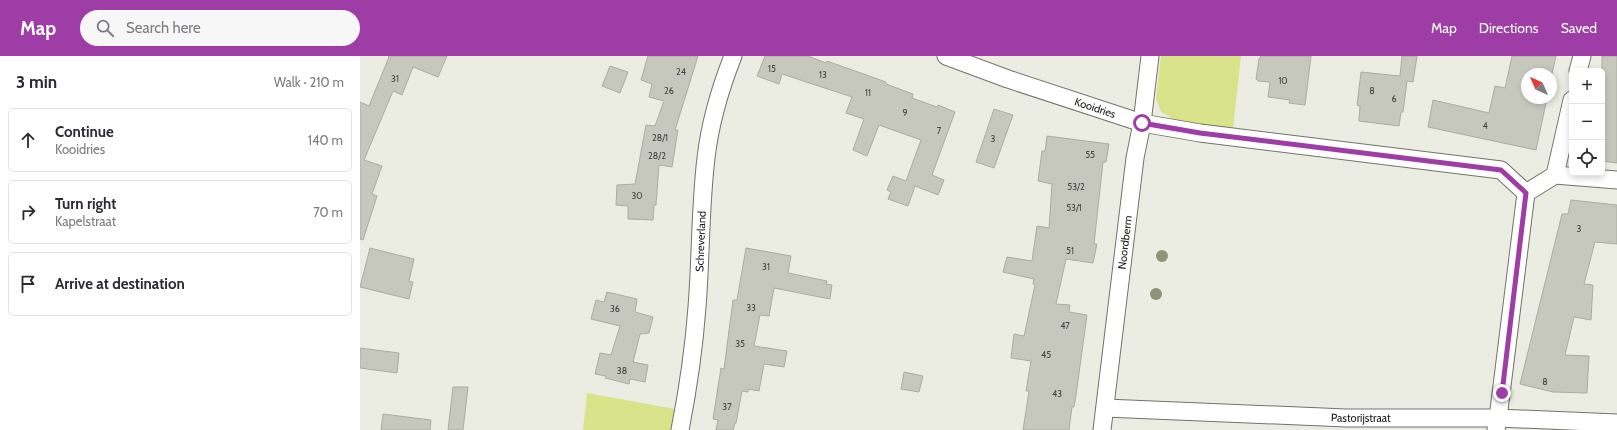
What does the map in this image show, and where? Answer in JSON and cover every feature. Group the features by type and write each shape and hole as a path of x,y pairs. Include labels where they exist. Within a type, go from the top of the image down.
{"street":[{"name":"Schreverland","path":"680,430 691,369 697,306 700,219 706,157 720,88 733,56"},
{"name":"Kooidries","path":"946,56 1008,79 1142,123 1200,133 1501,170 1526,193"},
{"name":"Noordberm","path":"1102,430 1135,158 1142,123 1150,56"},
{"path":"1579,68 1582,56"},
{"path":"1555,175 1571,104"},
{"path":"1497,424 1526,193 1555,175 1617,180"},
{"name":"Pastorijstraat","path":"1105,408 1497,424 1617,423"}],"green space":[{"path":"1161,56 1241,56 1233,129 1177,121 1161,112 1156,99"},
{"path":"587,393 675,409 671,430 583,430"}],"building":[{"path":"388,56 447,56 438,77 413,67 402,95 393,91 364,160 382,166 372,194 377,196 363,240 360,239 360,102 369,106 389,57"},
{"path":"648,56 698,56 675,130 678,130 672,167 659,165 656,205 654,205 653,220 628,219 628,206 616,205 617,185 635,184 646,125 655,126 664,101 649,97 652,84 641,80"},
{"path":"765,56 808,56 826,63 827,61 886,82 886,84 913,94 912,98 937,107 938,105 955,112 932,175 944,180 938,195 915,186 908,206 888,199 891,192 887,190 893,176 906,181 921,140 879,125 867,156 853,150 864,119 846,113 852,97 782,74 779,84 757,76"},
{"path":"1261,56 1311,56 1305,105 1289,103 1290,100 1268,97 1270,82 1258,81 1256,79 1259,59"},
{"path":"1402,56 1417,56 1413,82 1407,81 1403,112 1401,112 1399,126 1359,121 1360,106 1357,105 1361,72 1400,76"},
{"path":"1512,56 1556,56 1553,68 1521,68 1521,104 1546,104 1536,150 1428,127 1433,100 1489,113 1495,86 1505,88"},
{"path":"1602,56 1617,56 1617,163 1605,161 1605,68 1602,68"},
{"path":"610,66 628,72 620,93 602,86"},
{"path":"994,109 1013,115 994,168 976,162"},
{"path":"1047,136 1109,144 1106,162 1103,162 1094,244 1097,244 1093,263 1066,259 1056,304 1070,305 1069,312 1087,315 1076,395 1074,407 1072,407 1069,430 1023,430 1029,391 1026,391 1031,361 1011,358 1014,334 1024,336 1035,285 1033,284 1034,279 1003,272 1007,257 1032,261 1037,226 1049,228 1052,184 1038,181 1042,151 1045,151"},
{"path":"1571,200 1617,205 1617,244 1595,242 1584,284 1593,285 1591,320 1574,317 1565,355 1589,356 1587,393 1553,392 1520,384 1562,214 1568,214"},
{"path":"370,248 414,259 409,281 413,282 409,299 360,287"},
{"path":"746,248 791,256 788,273 827,281 826,284 832,285 830,299 774,288 769,316 760,315 754,346 787,351 784,367 764,364 759,391 748,389 748,392 742,391 736,423 733,430 716,430 718,420 713,419 721,368 724,369 733,300 737,300"},
{"path":"607,292 637,299 635,312 653,317 649,333 640,334 633,362 648,365 645,382 630,379 629,384 595,374 600,353 611,355 620,326 591,319 596,300 604,302"},
{"path":"360,348 399,353 397,373 360,368"},
{"path":"904,372 923,376 919,392 901,389"},
{"path":"453,387 468,387 463,430 448,430"},
{"path":"383,414 431,420 430,430 381,430"}],"route":[{"path":"1142,123 1200,133 1501,170 1526,193 1502,393"}]}
